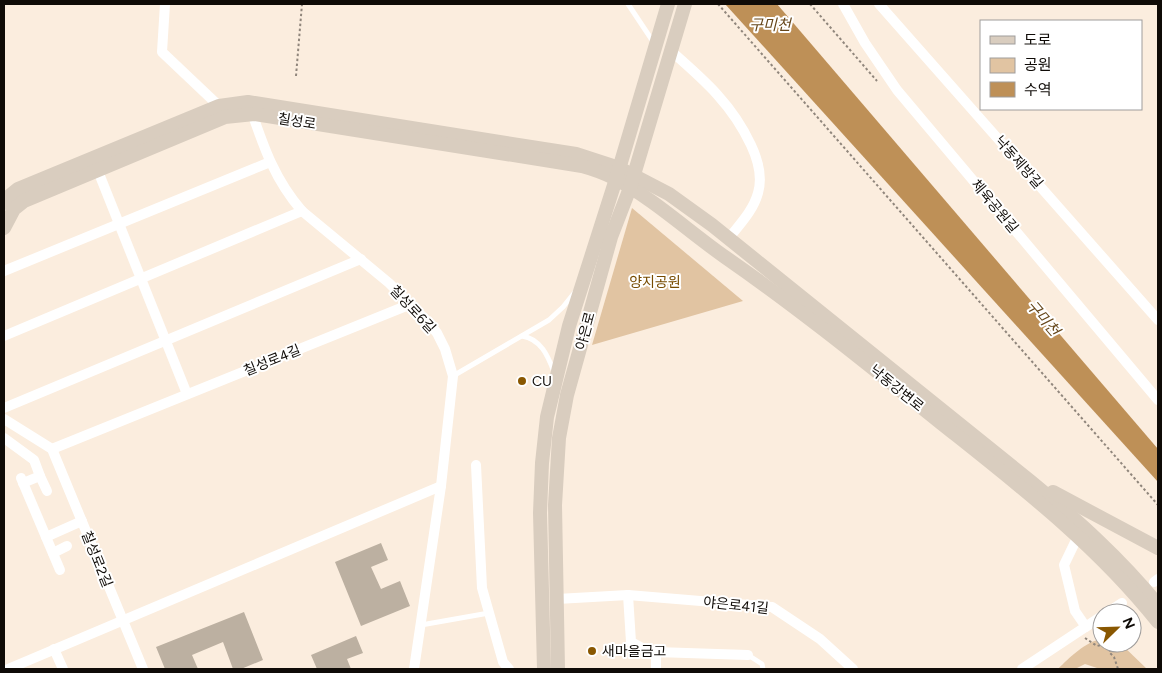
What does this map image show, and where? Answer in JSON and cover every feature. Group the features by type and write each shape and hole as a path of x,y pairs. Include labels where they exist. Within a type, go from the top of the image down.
{"main road":[{"name":"야은로","path":"544,669 540,513 547,417 581,284 668,4"},
{"name":"야은로","path":"558,669 555,505 559,438 568,395 611,237 630,188 685,4"},
{"name":"칠성로","path":"4,203 18,189 222,111 250,108 576,154 617,173"},
{"name":"칠성로","path":"4,228 14,210 24,201 98,171 222,111"},
{"name":"낙동강변로","path":"617,173 630,188 654,203 688,230 788,302 1010,478 1078,536 1123,579 1158,622"},
{"name":"낙동강변로","path":"617,173 669,194 729,238 1069,513 1107,548 1158,605"},
{"path":"1019,473 1158,548"}],"street":[{"path":"165,4 162,52 222,111"},
{"name":"체육공원길","path":"844,4 865,43 897,90 1158,400"},
{"name":"낙동제방길","path":"879,4 1158,320"},
{"path":"672,47 712,86 729,106 738,118 756,157 760,171 760,183 755,202 748,216 729,238"},
{"name":"칠성로6길","path":"250,108 270,162 279,181 291,198 302,211 361,259 411,304 437,333 445,349 453,376 441,486 414,669"},
{"path":"4,271 270,162"},
{"path":"4,419 52,449 188,394 98,171"},
{"path":"4,336 302,211"},
{"path":"4,408 165,339 361,259"},
{"name":"칠성로4길","path":"188,394 411,304"},
{"path":"4,438 34,460 47,491"},
{"name":"칠성로2길","path":"52,449 143,669"},
{"path":"476,465 482,588 503,662 509,669"},
{"path":"40,476 22,480 60,570"},
{"path":"8,669 441,486"},
{"path":"46,537 82,521"},
{"path":"1078,536 1064,565 1075,611 1082,629"},
{"path":"53,553 68,546"},
{"path":"628,595 632,642 642,648 656,652 748,655"},
{"name":"야은로41길","path":"557,599 628,595 772,607 820,639 853,669"},
{"path":"1022,669 1092,622"},
{"path":"54,650 63,669"},
{"path":"656,652 656,669"}],"lane":[{"path":"628,4 655,46"},
{"path":"453,376 548,320 562,307 581,284"},
{"path":"522,335 530,337 547,353 556,378"},
{"path":"420,625 489,613"},
{"path":"748,655 762,664 763,669"}],"path":[{"path":"296,76 302,4"},
{"path":"718,4 1158,505"},
{"path":"1082,629 1088,641 1097,646 1105,644 1113,646 1109,652 1114,657 1118,669"}],"green space":[{"name":"양지공원","path":"632,208 743,301 592,345"},
{"path":"1092,642 1092,653 1130,653 1147,669 1100,669 1085,664 1075,669 1058,669"}],"water":[{"name":"구미천","path":"725,4 777,4 1158,449 1158,482"}],"building":[{"path":"381,543 388,560 371,567 381,589 400,581 410,606 361,626 335,562"},
{"path":"244,612 263,660 241,669 233,669 223,642 192,655 198,669 165,669 156,647"},
{"path":"356,636 363,653 347,659 351,669 317,669 311,655"}],"place":[{"name":"CU","path":"522,381"},
{"name":"새마을금고","path":"592,651"}]}
